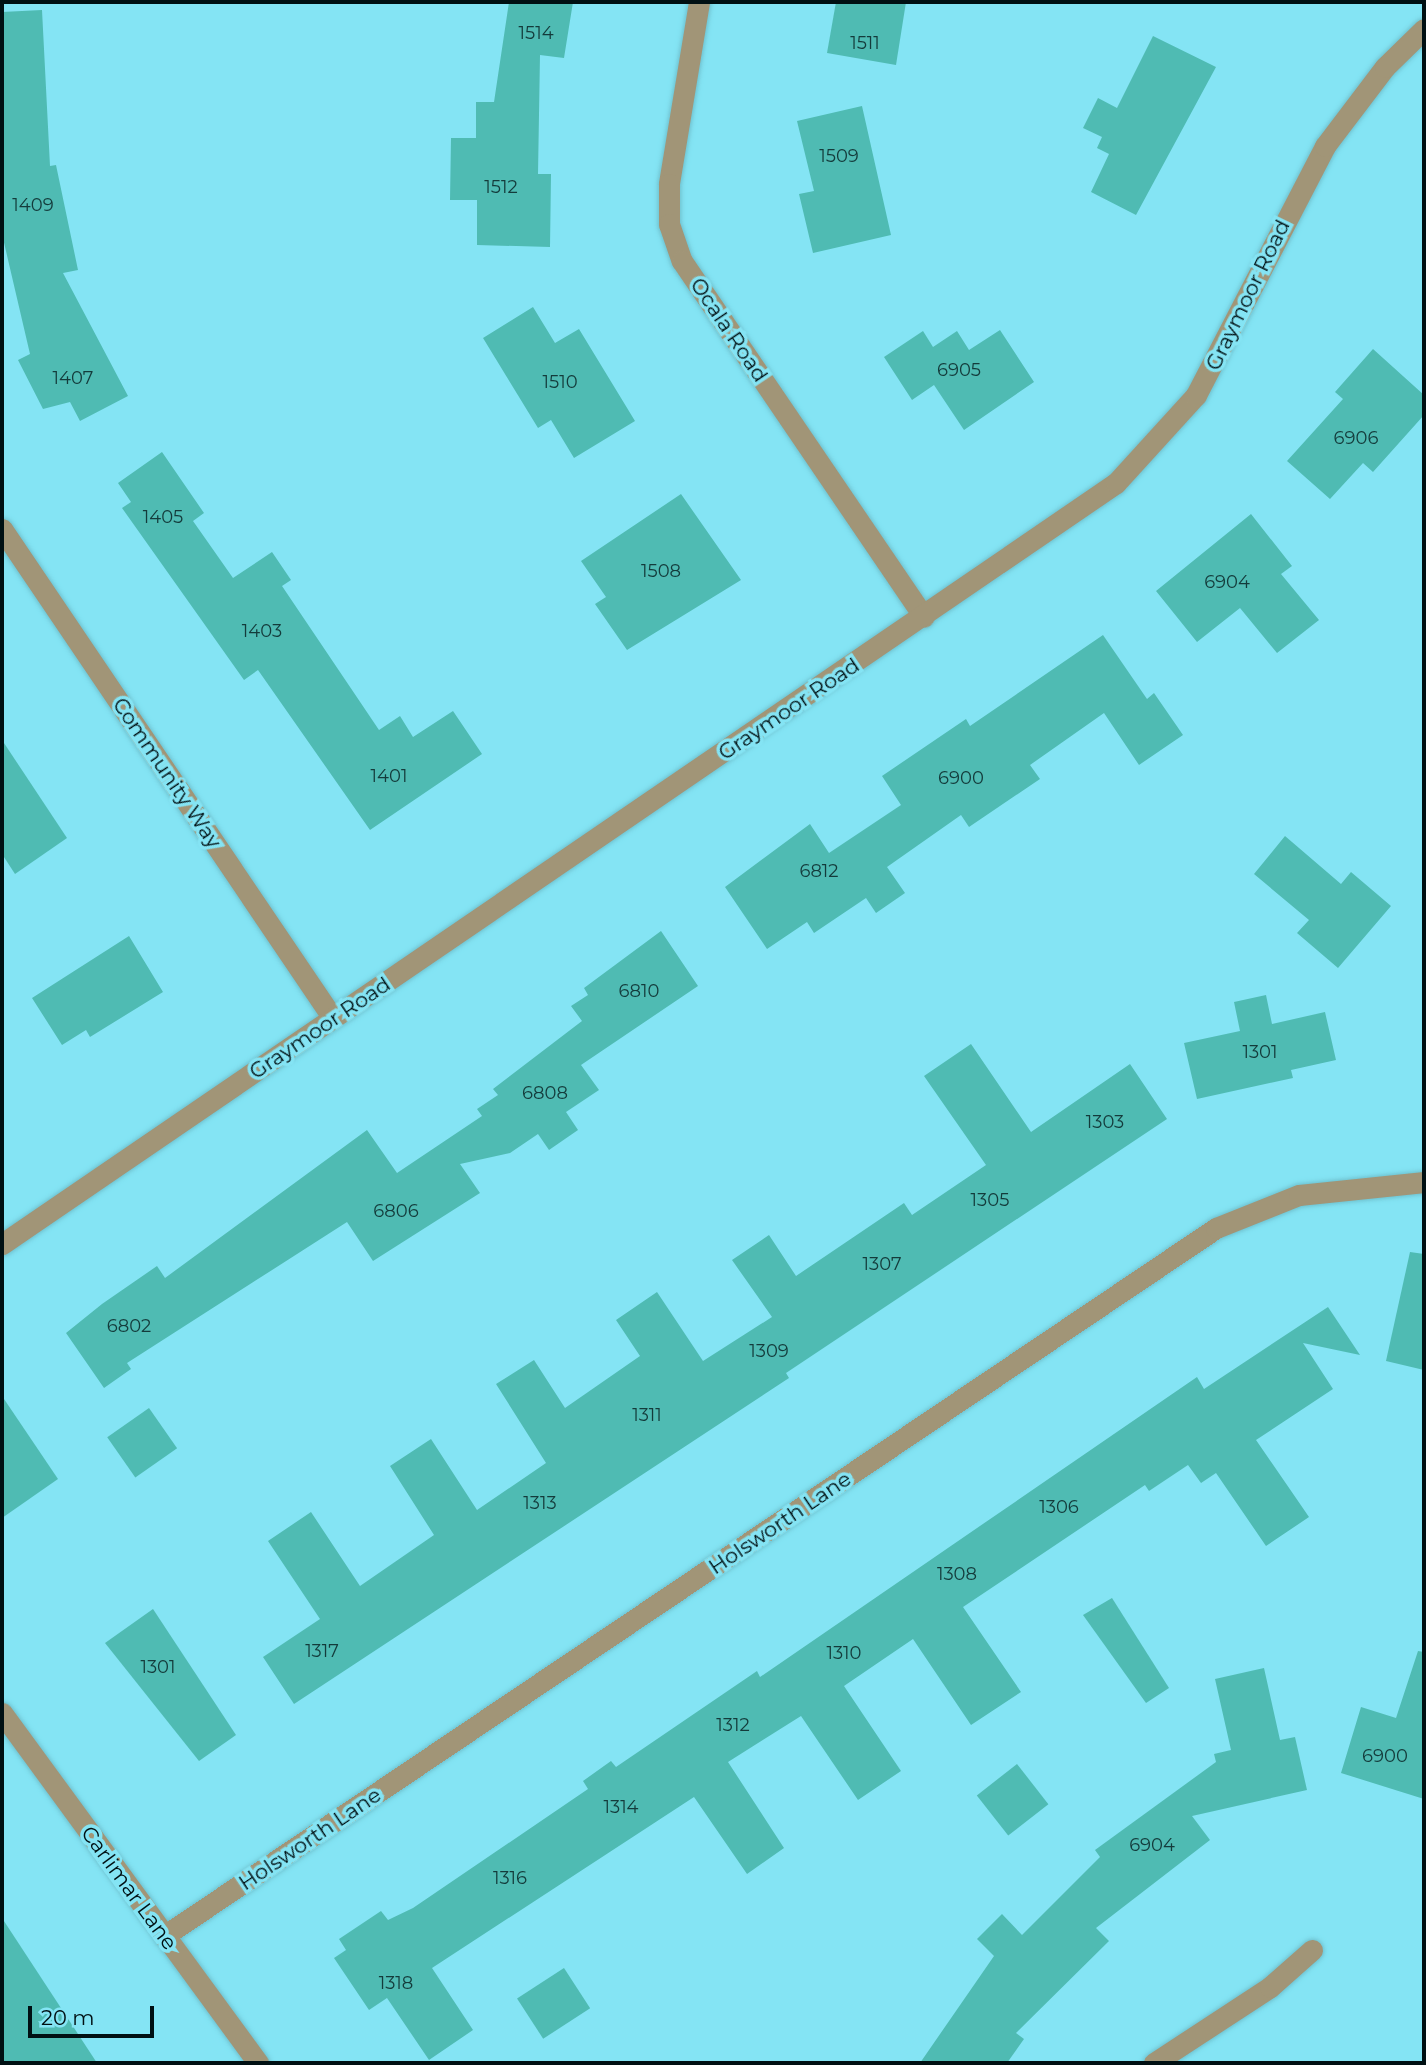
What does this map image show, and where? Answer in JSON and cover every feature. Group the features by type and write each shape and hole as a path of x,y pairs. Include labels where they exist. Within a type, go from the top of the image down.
{"street":[{"name":"Ocala Road","path":"699,2 669,184 669,224 682,261 924,617"},
{"name":"Graymoor Road","path":"2,1244 332,1017 1059,526 1148,453 1219,359 1325,146 1385,67 1424,29"},
{"name":"Community Way","path":"2,529 332,1017"},
{"name":"Holsworth Lane","path":"164,1936 1216,1228 1298,1195 1424,1182"},
{"name":"Carlimar Lane","path":"2,1713 258,2063"},
{"path":"1154,2063 1270,1987 1312,1950"}],"building":[{"path":"509,2 573,2 564,58 540,55 538,174 551,174 550,247 477,245 477,200 450,200 451,138 476,138 476,102 494,102"},
{"path":"836,2 906,2 896,65 827,53"},
{"path":"42,10 50,166 56,165 78,270 63,273 128,396 80,421 70,402 43,409 18,360 30,354 2,234 2,12"},
{"path":"1153,36 1216,67 1136,215 1091,192 1109,154 1097,148 1102,137 1083,128 1098,98 1117,108"},
{"path":"862,106 891,235 813,253 799,194 814,191 797,121"},
{"path":"533,307 555,343 579,329 635,421 574,458 551,420 538,428 483,338"},
{"path":"1000,330 1034,382 964,430 934,385 912,400 884,357 923,331 933,347 957,331 969,350"},
{"path":"1373,349 1424,395 1424,415 1373,472 1363,463 1330,499 1287,461 1343,399 1335,392"},
{"path":"162,452 204,513 193,521 233,578 272,552 291,580 282,586 379,730 400,716 413,737 453,711 482,754 370,830 258,670 244,680 122,508 131,502 118,483"},
{"path":"681,494 741,580 627,650 595,604 606,597 581,561"},
{"path":"1251,514 1292,566 1281,574 1319,620 1277,653 1240,608 1197,642 1156,591"},
{"path":"1103,635 1147,699 1154,693 1183,735 1139,765 1104,713 1030,765 1040,779 969,827 961,815 887,867 905,893 876,913 866,898 814,933 807,922 767,949 725,887 810,824 829,853 901,805 882,776 966,719 970,726"},
{"path":"2,740 67,838 15,874 2,854"},
{"path":"1285,836 1341,884 1351,872 1391,906 1338,968 1297,933 1309,920 1254,874"},
{"path":"661,931 698,986 581,1065 599,1090 566,1112 578,1130 549,1150 538,1134 510,1153 460,1164 480,1193 373,1261 347,1222 127,1363 131,1369 104,1388 66,1333 157,1266 165,1278 367,1130 397,1173 482,1116 477,1109 498,1095 493,1089 582,1021 571,1006 588,995 584,988"},
{"path":"129,936 163,992 90,1037 86,1030 62,1045 32,998"},
{"path":"1266,995 1272,1024 1325,1012 1336,1060 1291,1070 1293,1078 1197,1099 1184,1043 1240,1031 1234,1002"},
{"path":"971,1044 1031,1132 1130,1064 1167,1119 786,1373 789,1378 294,1704 263,1657 320,1619 268,1541 311,1512 360,1586 434,1535 390,1466 431,1439 477,1510 546,1463 496,1384 534,1360 565,1408 640,1356 616,1320 657,1292 703,1361 772,1317 732,1260 769,1235 796,1276 904,1203 912,1215 986,1165 924,1076"},
{"path":"1410,1252 1424,1254 1424,1370 1386,1361"},
{"path":"1328,1307 1360,1355 1303,1343 1333,1389 1256,1440 1309,1517 1266,1546 1216,1473 1201,1483 1188,1465 1149,1491 1145,1485 963,1607 1021,1692 971,1725 913,1639 844,1686 901,1771 858,1800 801,1716 728,1762 784,1848 747,1874 694,1797 432,1968 473,2030 429,2060 387,1998 369,2010 334,1958 346,1950 339,1939 381,1911 388,1920 413,1908 588,1789 583,1781 611,1761 616,1767 757,1671 760,1677 1197,1377 1204,1389"},
{"path":"2,1396 58,1479 2,1518"},
{"path":"149,1408 177,1448 135,1477 107,1437"},
{"path":"1112,1598 1169,1688 1146,1703 1083,1615"},
{"path":"153,1609 236,1735 199,1761 105,1643"},
{"path":"1418,1651 1424,1652 1424,1799 1341,1773 1361,1707 1396,1718"},
{"path":"1264,1668 1280,1740 1295,1737 1307,1790 1192,1816 1210,1840 1096,1928 1109,1941 1016,2033 1024,2039 1007,2063 920,2063 994,1956 977,1939 1002,1914 1022,1935 1100,1857 1095,1850 1216,1762 1214,1754 1231,1750 1215,1679"},
{"path":"1017,1764 1048,1804 1008,1836 977,1795"},
{"path":"2,1918 97,2063 2,2063"},
{"path":"564,1968 590,2008 543,2039 517,1998"}]}
